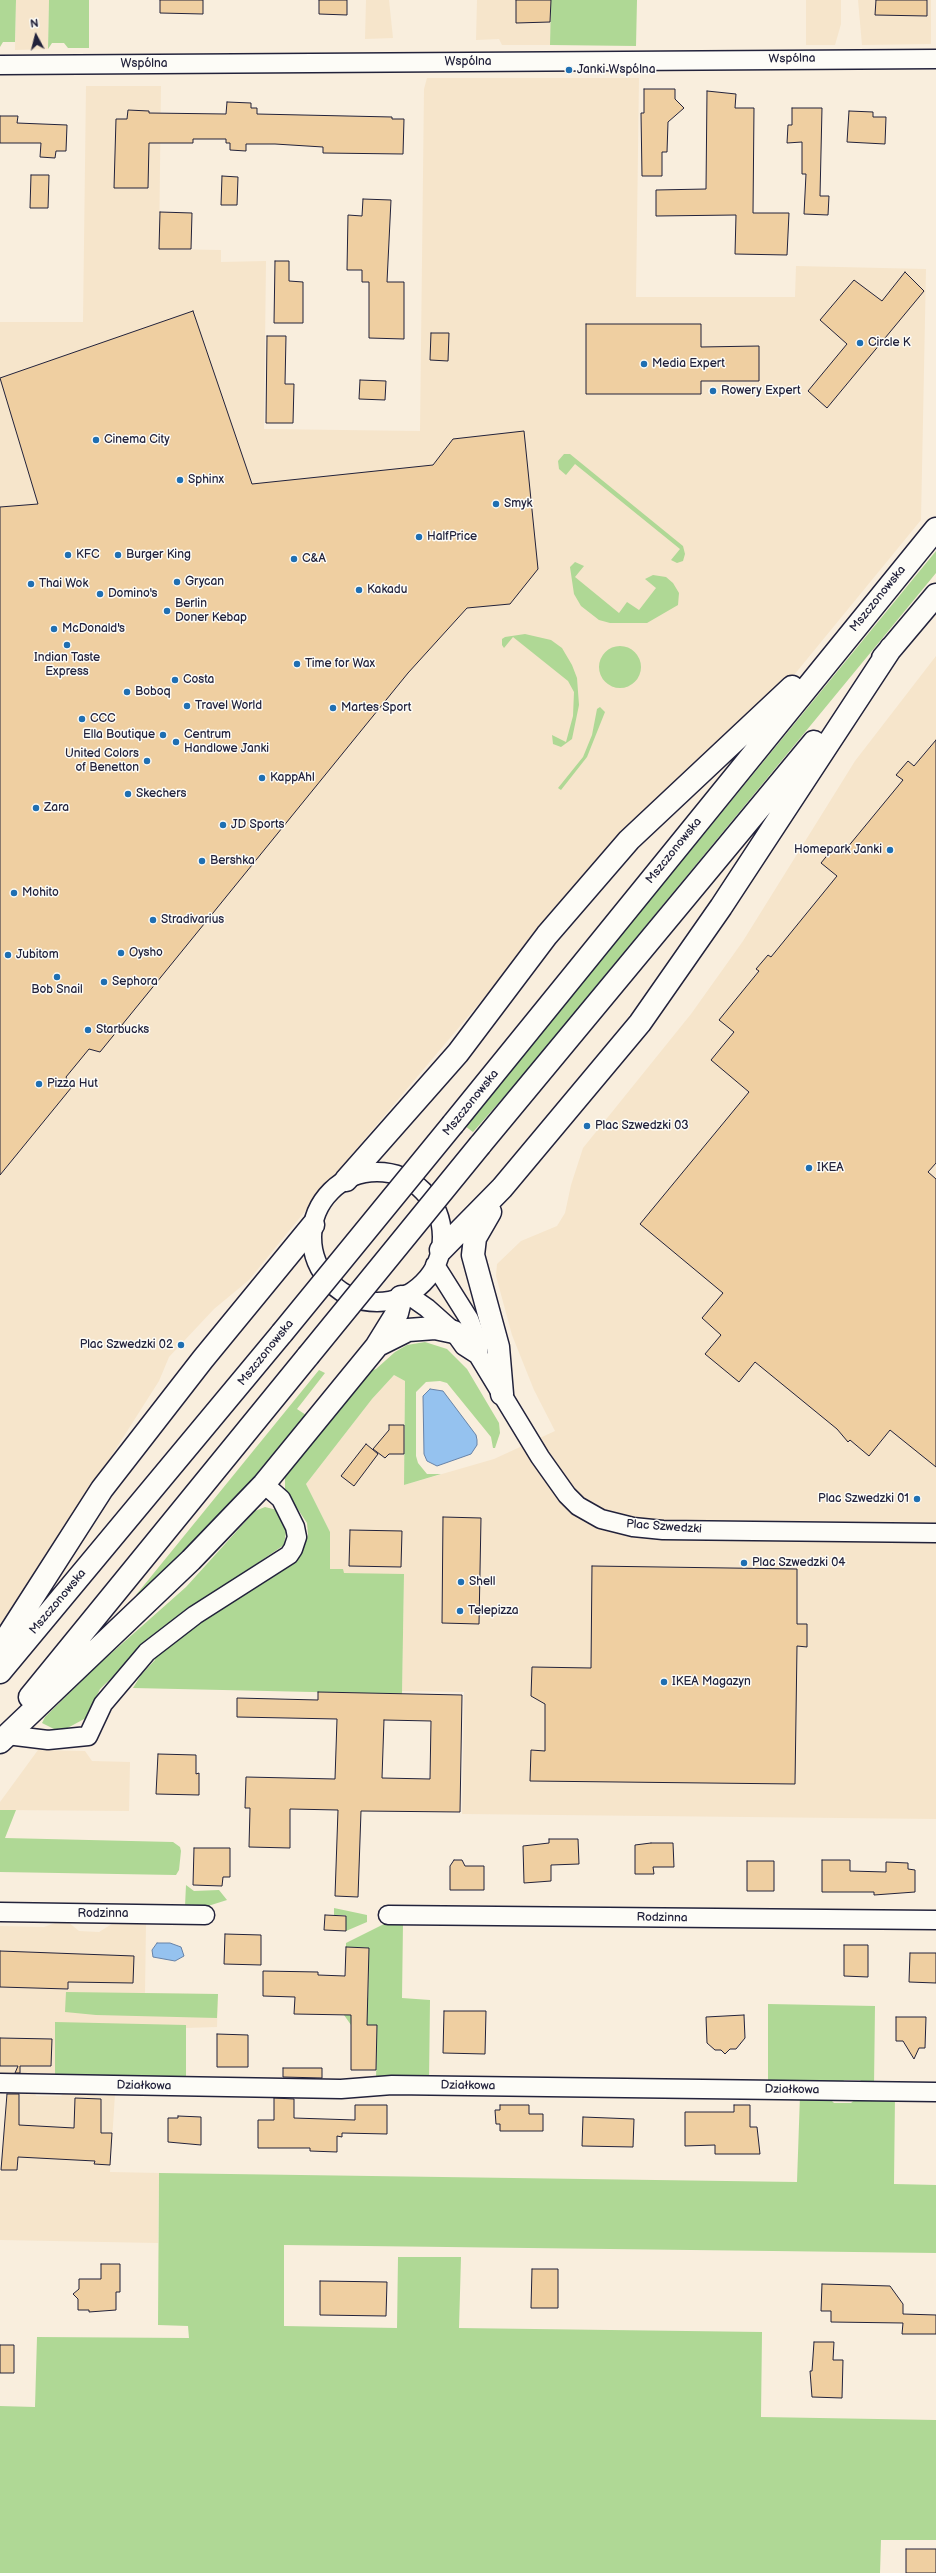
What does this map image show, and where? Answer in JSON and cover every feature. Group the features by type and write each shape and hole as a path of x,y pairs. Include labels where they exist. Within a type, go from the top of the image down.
{"main road":[{"name":"Mszczonowska","path":"0,1672 282,1333 453,1124 936,528"},
{"path":"2,1737 308,1356 480,1145 936,595"},
{"path":"346,1180 458,1053 547,935 629,840 854,628"},
{"path":"438,1258 502,1188 640,1023 721,907 892,648"},
{"path":"502,1188 498,1201 475,1238 473,1255 498,1347 502,1394"},
{"path":"0,1648 102,1489 202,1359 313,1225"},
{"path":"2,1737 192,1560 264,1484 376,1347 397,1313 404,1295"},
{"path":"376,1347 387,1339 408,1330 435,1328 454,1332"}],"street":[{"name":"Wspólna","path":"0,65 936,59"},
{"path":"366,1173 387,1173 416,1184 424,1191 436,1209 441,1229 438,1258 426,1279 404,1295 382,1301 362,1299 336,1286 318,1263 313,1244 313,1225 324,1199 346,1180 366,1173"},
{"path":"438,1258 469,1319 478,1343 478,1355"},
{"path":"404,1295 454,1332 464,1346 478,1355"},
{"name":"Plac Szwedzki","path":"478,1355 540,1457 567,1495 578,1506 601,1519 633,1527 663,1530 936,1532"},
{"path":"2,1737 48,1740 88,1736 103,1704 146,1652 195,1615 289,1555 293,1549 297,1537 295,1527 281,1499 264,1484"},
{"name":"Rodzinna","path":"0,1912 205,1914"},
{"name":"Rodzinna","path":"388,1915 936,1920"},
{"name":"Działkowa","path":"0,2083 341,2089 392,2085 936,2092"}],"shaded area":[{"path":"16,0 49,0 48,49 15,50"},
{"path":"366,0 389,0 393,38 365,39"},
{"path":"477,0 551,0 550,45 502,45 499,39 476,40"},
{"path":"806,0 841,0 841,24 835,45 806,45"},
{"path":"858,0 931,0 931,44 862,45"},
{"path":"427,78 639,78 636,297 795,297 796,266 926,269 921,520 794,675 755,715 601,859 342,1166 249,1280 214,1309 169,1357 159,1381 0,1631 0,322 83,322 86,86 161,86 159,249 221,250 221,262 266,261 264,429 420,431 424,89"},
{"path":"936,656 936,1819 462,1814 464,1692 402,1691 404,1575 343,1573 343,1569 329,1569 330,1532 306,1484 372,1399 394,1375 405,1381 404,1485 494,1459 555,1431 534,1390 512,1335 496,1276 497,1264 521,1241 557,1226 565,1213 571,1185 583,1148 691,1014 743,941 855,761"},
{"path":"38,1750 85,1751 92,1761 130,1762 129,1811 0,1810 0,1802"},
{"path":"58,1922 68,1922 79,1931 99,1932 115,1922 146,1924 145,1993 218,1994 217,2027 186,2028 186,2078 0,2077 0,1926 44,1927"},
{"path":"20,2090 34,2090 36,2096 61,2096 66,2091 93,2092 96,2096 115,2094 110,2172 159,2173 158,2243 0,2240 0,2170 17,2170"}],"green space":[{"path":"0,0 16,0 15,42 3,42 0,47"},
{"path":"49,0 89,0 89,48 68,48 64,43 52,43 48,49"},
{"path":"551,0 637,0 636,46 550,45"},
{"path":"564,454 570,454 683,546 685,554 683,561 677,563 671,560 680,549 575,464 566,475 559,469 558,461"},
{"path":"936,551 936,573 518,1081 473,1132 465,1126"},
{"path":"575,562 584,566 575,577 619,613 627,602 639,610 656,588 645,579 653,575 666,577 673,583 679,593 678,605 647,623 610,623 599,620 581,606 574,594 570,567"},
{"path":"525,634 551,640 562,648 572,665 577,678 579,705 572,739 561,747 553,744 552,735 566,742 573,716 574,692 568,681 513,637 504,648 502,645 502,639 505,637"},
{"path":"616,646 624,646 632,649 638,655 641,667 638,679 632,685 624,688 616,688 608,685 602,679 599,671 599,663 602,655 608,649"},
{"path":"600,707 605,712 587,757 561,790 558,788 583,757 592,735 597,709"},
{"path":"425,1342 447,1349 467,1369 499,1423 500,1433 495,1448 493,1448 491,1437 447,1383 440,1381 426,1382 416,1392 416,1456 418,1463 427,1474 441,1474 404,1485 405,1381 394,1375 372,1399 306,1484 330,1532 330,1569 343,1569 344,1573 404,1574 402,1694 133,1688 141,1675 155,1660 154,1658 184,1632 301,1553 308,1535 307,1523 285,1490 285,1475 365,1373 376,1369 395,1352 407,1345"},
{"path":"319,1370 325,1373 297,1409 306,1415 191,1552 142,1599 136,1595"},
{"path":"265,1507 277,1510 287,1526 284,1545 209,1596 124,1666 100,1689 86,1718 60,1732 42,1723 45,1717 98,1665 186,1587 255,1511"},
{"path":"0,1810 16,1810 5,1838 173,1842 180,1847 181,1851 179,1870 176,1875 0,1872"},
{"path":"186,1885 194,1891 219,1890 227,1900 208,1906 185,1906"},
{"path":"334,1908 367,1915 367,1922 346,1931 346,1915 334,1915"},
{"path":"388,1922 403,1923 402,1998 430,2000 429,2081 376,2080 377,2025 351,2025 344,2015 345,1998 368,1998 369,1948 346,1947 346,1943"},
{"path":"66,1992 218,1994 217,2018 96,2015 65,2012"},
{"path":"768,2004 875,2006 874,2086 866,2087 860,2080 844,2080 841,2085 768,2084"},
{"path":"55,2022 186,2025 186,2078 55,2077"},
{"path":"800,2095 826,2095 834,2103 851,2103 859,2096 895,2096 894,2184 936,2185 936,2253 284,2245 284,2326 397,2328 398,2257 461,2257 459,2328 762,2332 761,2417 936,2420 936,2540 881,2540 880,2573 0,2573 0,2406 35,2407 37,2337 189,2338 188,2326 158,2325 159,2173 797,2182"}],"water":[{"path":"430,1389 443,1391 476,1435 477,1440 477,1445 471,1454 437,1466 427,1461 424,1454 423,1396"},
{"path":"157,1943 170,1943 181,1947 184,1956 175,1961 153,1957 152,1950"}],"building":[{"path":"160,0 203,0 203,14 160,13"},
{"path":"319,0 347,0 347,15 319,14"},
{"path":"516,0 551,0 550,22 516,23"},
{"path":"876,0 927,0 927,16 875,15"},
{"path":"644,89 675,89 675,99 684,108 668,122 667,152 662,152 662,176 642,176 641,113 644,113"},
{"path":"707,91 736,94 735,108 754,108 753,213 789,213 787,255 735,254 736,215 656,216 656,190 706,189"},
{"path":"227,102 251,103 251,108 257,108 257,114 392,117 392,119 404,119 403,154 323,153 323,147 275,144 246,144 246,151 230,150 230,143 226,143 226,139 193,139 193,143 149,143 148,188 114,188 116,119 127,119 128,110 149,111 149,113 226,114"},
{"path":"792,108 822,108 820,196 829,196 828,215 804,214 806,174 802,174 802,142 787,143 788,125 792,125"},
{"path":"849,111 873,112 873,117 886,117 885,144 847,142"},
{"path":"0,116 18,116 17,123 67,125 66,151 56,151 55,158 40,157 41,143 0,143"},
{"path":"31,175 49,175 48,208 30,208"},
{"path":"222,176 238,177 237,205 221,205"},
{"path":"363,199 391,200 387,282 404,282 404,339 369,338 369,282 362,282 362,270 347,270 348,215 362,216"},
{"path":"160,212 192,213 191,249 159,249"},
{"path":"275,261 289,261 289,281 303,282 303,323 274,323"},
{"path":"905,272 924,291 827,408 808,391 847,344 820,320 854,280 882,301"},
{"name":"Centrum Handlowe Janki","path":"193,311 252,484 433,465 453,439 524,431 538,569 510,604 467,608 408,673 100,1052 89,1049 66,1077 71,1088 0,1175 0,507 38,504 0,378"},
{"name":"Media Expert","path":"586,324 701,324 701,347 759,346 759,381 701,381 701,394 586,394"},
{"path":"431,333 449,333 448,361 430,360"},
{"path":"267,336 286,336 285,384 294,384 293,423 266,423"},
{"path":"360,380 386,381 385,400 359,399"},
{"name":"IKEA","path":"936,740 936,1163 928,1172 936,1179 936,1467 890,1430 869,1456 850,1440 848,1442 837,1429 755,1362 739,1382 705,1354 721,1335 702,1318 723,1293 640,1224 749,1092 711,1060 734,1032 719,1020 759,971 756,969 768,955 771,957 837,876 821,863 834,847 842,854 903,780 896,775 908,761 914,766"},
{"path":"389,1425 404,1425 404,1454 389,1454 385,1458 373,1449 389,1430"},
{"path":"366,1444 378,1454 354,1486 341,1476"},
{"path":"443,1517 481,1518 479,1624 442,1623"},
{"path":"350,1530 402,1531 401,1567 349,1566"},
{"name":"IKEA Magazyn","path":"592,1566 797,1569 797,1624 807,1624 807,1647 797,1646 795,1784 530,1781 531,1750 545,1751 545,1704 531,1696 532,1667 591,1668"},
{"path":"318,1692 462,1695 460,1812 361,1811 358,1897 335,1896 338,1810 290,1809 290,1848 249,1847 250,1808 245,1808 246,1777 335,1779 337,1719 237,1717 237,1698 318,1700","holes":["384,1720 431,1721 430,1779 382,1778"]},
{"path":"158,1754 196,1755 196,1774 199,1773 199,1795 156,1794"},
{"path":"549,1839 578,1839 579,1864 551,1865 551,1881 524,1883 523,1846 549,1843"},
{"path":"673,1843 674,1867 653,1867 654,1874 635,1874 635,1845"},
{"path":"194,1848 230,1848 230,1877 223,1877 222,1886 193,1885"},
{"path":"454,1860 462,1860 465,1866 484,1866 484,1890 450,1890 450,1866"},
{"path":"822,1860 850,1860 850,1871 886,1872 886,1862 908,1863 908,1869 915,1870 915,1892 874,1895 874,1892 822,1892"},
{"path":"747,1861 774,1861 774,1891 747,1891"},
{"path":"325,1915 346,1916 346,1931 324,1930"},
{"path":"225,1934 261,1935 261,1965 224,1964"},
{"path":"844,1945 868,1945 868,1977 844,1976"},
{"path":"346,1947 369,1948 367,2025 377,2025 376,2070 351,2070 351,2015 294,2014 295,1997 263,1996 263,1971 318,1972 318,1975 345,1976"},
{"path":"0,1951 134,1956 133,1983 68,1982 68,1989 0,1987"},
{"path":"910,1953 936,1953 936,1983 909,1982"},
{"path":"444,2011 486,2011 485,2054 443,2053"},
{"path":"744,2015 745,2038 736,2049 730,2049 725,2054 721,2050 715,2050 707,2043 706,2017"},
{"path":"896,2017 926,2017 925,2048 919,2048 914,2059 903,2041 896,2041"},
{"path":"217,2034 248,2035 248,2067 217,2067"},
{"path":"0,2038 52,2039 51,2066 20,2066 20,2073 15,2073 18,2066 0,2066"},
{"path":"283,2068 322,2068 322,2078 283,2077"},
{"path":"7,2094 19,2094 19,2125 74,2128 75,2098 101,2099 101,2133 112,2133 110,2165 94,2164 95,2161 18,2157 17,2170 1,2170"},
{"path":"274,2098 294,2099 294,2118 355,2120 355,2105 387,2105 387,2134 342,2133 342,2137 337,2136 337,2152 310,2151 310,2148 258,2148 258,2120 274,2120"},
{"path":"500,2105 529,2105 529,2114 543,2114 543,2131 500,2131 500,2124 496,2124 495,2110 500,2110"},
{"path":"734,2105 750,2105 750,2127 757,2127 760,2154 715,2154 715,2145 685,2146 685,2112 734,2112"},
{"path":"178,2116 201,2117 201,2145 168,2142 168,2118 178,2118"},
{"path":"583,2117 634,2119 633,2147 582,2146"},
{"path":"101,2264 120,2264 120,2292 116,2292 116,2310 89,2312 89,2310 78,2310 78,2299 73,2294 79,2289 79,2279 101,2279"},
{"path":"532,2269 558,2269 558,2308 531,2308"},
{"path":"320,2281 387,2282 386,2316 320,2315"},
{"path":"822,2284 890,2286 903,2304 903,2314 936,2315 936,2334 902,2334 903,2323 831,2322 831,2311 821,2311"},
{"path":"814,2342 834,2342 833,2360 843,2360 842,2398 812,2397 810,2371 812,2371"},
{"path":"0,2345 14,2345 14,2373 0,2373"},
{"path":"906,2549 936,2549 936,2573 906,2573"}],"place":[{"name":"Janki Wspólna","path":"569,70"},
{"name":"Circle K","path":"860,343"},
{"name":"Media Expert","path":"644,364"},
{"name":"Rowery Expert","path":"713,391"},
{"name":"Cinema City","path":"96,440"},
{"name":"Sphinx","path":"180,480"},
{"name":"Smyk","path":"496,504"},
{"name":"HalfPrice","path":"419,537"},
{"name":"KFC","path":"68,555"},
{"name":"Burger King","path":"118,555"},
{"name":"C&A","path":"294,559"},
{"name":"Grycan","path":"177,582"},
{"name":"Thai Wok","path":"31,584"},
{"name":"Kakadu","path":"359,590"},
{"name":"Domino's","path":"100,594"},
{"name":"Berlin Doner Kebap","path":"167,611"},
{"name":"McDonald's","path":"54,629"},
{"name":"Indian Taste Express","path":"67,645"},
{"name":"Time for Wax","path":"297,664"},
{"name":"Costa","path":"175,680"},
{"name":"Boboq","path":"127,692"},
{"name":"Travel World","path":"187,706"},
{"name":"Martes Sport","path":"333,708"},
{"name":"CCC","path":"82,719"},
{"name":"Ella Boutique","path":"163,735"},
{"name":"Centrum Handlowe Janki","path":"176,742"},
{"name":"United Colors of Benetton","path":"147,761"},
{"name":"KappAhl","path":"262,778"},
{"name":"Skechers","path":"128,794"},
{"name":"Zara","path":"36,808"},
{"name":"JD Sports","path":"223,825"},
{"name":"Homepark Janki","path":"890,850"},
{"name":"Bershka","path":"202,861"},
{"name":"Mohito","path":"14,893"},
{"name":"Stradivarius","path":"153,920"},
{"name":"Oysho","path":"121,953"},
{"name":"Jubitom","path":"8,955"},
{"name":"Bob Snail","path":"57,977"},
{"name":"Sephora","path":"104,982"},
{"name":"Starbucks","path":"88,1030"},
{"name":"Pizza Hut","path":"39,1084"},
{"name":"Plac Szwedzki 03","path":"587,1126"},
{"name":"IKEA","path":"809,1168"},
{"name":"Plac Szwedzki 02","path":"181,1345"},
{"name":"Plac Szwedzki 01","path":"917,1499"},
{"name":"Plac Szwedzki 04","path":"744,1563"},
{"name":"Shell","path":"461,1582"},
{"name":"Telepizza","path":"460,1611"},
{"name":"IKEA Magazyn","path":"664,1682"}]}
